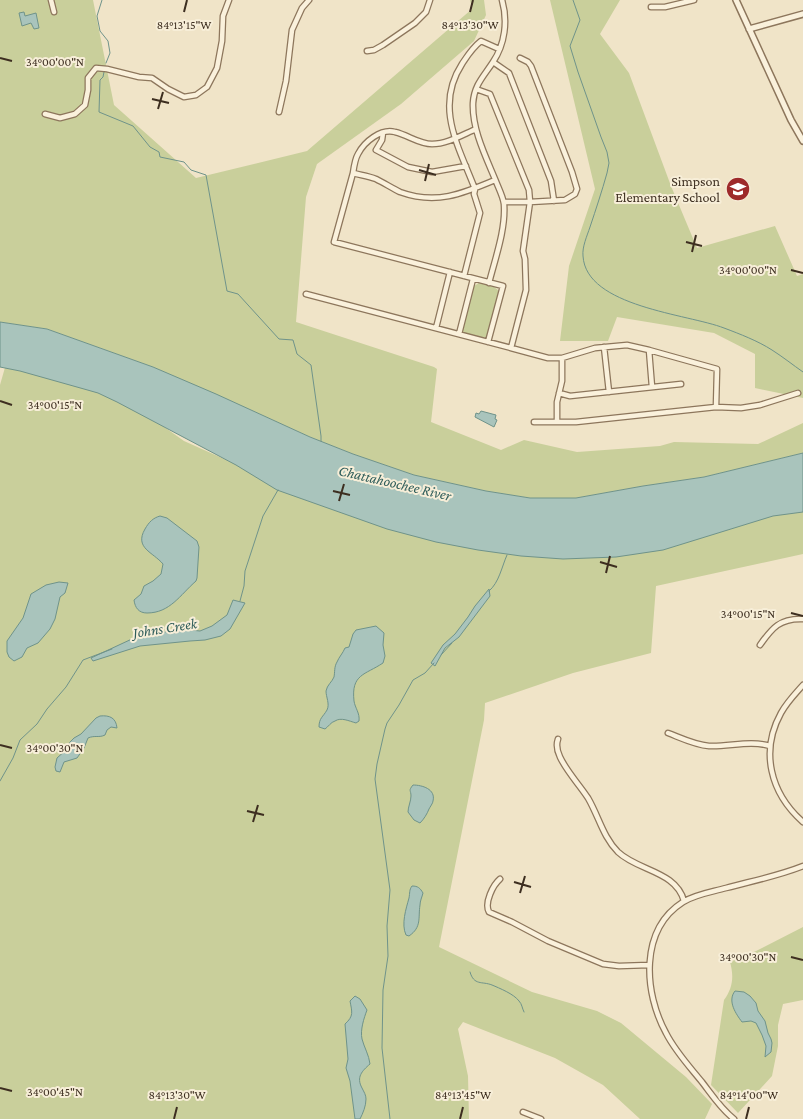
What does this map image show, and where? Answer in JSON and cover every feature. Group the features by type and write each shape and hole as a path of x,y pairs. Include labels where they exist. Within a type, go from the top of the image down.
{"street":[{"path":"51,0 54,12"},
{"path":"45,114 60,118 76,114 84,105 88,90 88,78 96,68 152,78 184,97 196,95 207,88 217,68 222,41 223,16 229,0"},
{"path":"279,112 286,81 292,30 302,8 309,0"},
{"path":"367,51 374,50 415,23 426,12 430,0"},
{"path":"489,283 501,234 504,202 476,129 473,101 480,78 493,62 500,49 505,32 505,8 502,0"},
{"path":"650,7 666,7 694,0"},
{"path":"736,0 803,141"},
{"path":"749,28 803,14"},
{"path":"464,276 480,213 474,194 475,189 450,125 448,109 451,89 456,73 473,47 481,41 500,49"},
{"path":"504,202 565,200 575,194 577,189 531,66 520,58"},
{"path":"493,62 508,73 551,181 554,201"},
{"path":"476,89 490,94 529,190 530,202 523,251 526,290 511,348"},
{"path":"476,129 441,143 419,142 394,131 382,132 370,140 362,147 357,156 334,242 503,286 488,342"},
{"path":"382,132 382,140 376,150 408,167 432,172 466,166"},
{"path":"353,172 417,197 434,198 450,197 495,180"},
{"path":"436,328 450,272"},
{"path":"459,334 473,278"},
{"path":"306,294 548,358 562,358 595,348 627,345 649,350 717,369 716,407"},
{"path":"604,347 609,392"},
{"path":"649,350 652,387"},
{"path":"557,422 557,402 562,381 562,358"},
{"path":"559,393 570,396 681,384"},
{"path":"534,422 576,422 716,407 742,408 760,405 798,393"},
{"path":"760,645 773,628 779,624 786,620 803,619"},
{"path":"803,685 782,711 770,746 771,770 774,782 786,804 803,822"},
{"path":"668,733 707,746 747,743 770,746"},
{"path":"558,738 556,747 559,756 589,800 610,844 628,860 670,881 680,891 684,901"},
{"path":"734,1119 718,1103 666,1034 658,1017 651,988 650,965 652,945 658,929 670,912 684,901 699,895 788,872 803,866"},
{"path":"500,879 492,889 486,906 487,910 548,942 602,964 619,966 650,965"},
{"path":"523,1112 541,1119"}],"green space":[{"path":"0,0 93,0 114,105 196,178 307,151 472,9 470,0 484,0 486,15 474,41 401,104 317,164 306,197 296,322 434,367 437,369 431,422 501,450 524,440 577,452 660,446 674,442 758,444 803,423 803,453 704,477 576,498 530,498 486,491 414,475 353,454 310,437 153,367 47,329 0,322"},
{"path":"550,0 620,0 600,34 629,73 671,186 697,248 775,226 797,276 803,274 803,398 755,388 755,354 714,333 617,317 608,341 560,341 569,266 595,189"},
{"path":"479,283 498,290 488,335 482,338 463,332 474,286"},
{"path":"6,364 109,394 146,414 184,441 317,499 803,505 803,554 656,586 651,653 573,673 485,703 484,720 439,947 532,992 597,1011 621,1023 686,1077 712,1104 705,1119 640,1119 603,1085 555,1058 463,1022 458,1029 468,1076 469,1119 0,1119 0,385"},
{"path":"803,927 803,1000 783,1004 778,1025 778,1046 772,1076 738,1113 711,1085 724,1000 732,982 730,962"}],"water":[{"path":"24,12 25,16 36,13 39,28 34,29 31,23 22,26 19,13"},
{"name":"Chattahoochee River","path":"0,322 47,329 153,367 310,437 353,454 414,475 486,491 530,498 576,498 704,477 803,453 803,512 773,516 663,550 616,557 563,559 521,556 436,542 387,529 277,490 236,465 98,393 0,367"},
{"path":"481,411 496,415 495,419 497,420 494,427 475,417 476,413 479,414"},
{"path":"160,516 167,518 197,541 199,547 197,578 168,607 155,612 144,613 138,610 134,600 141,594 144,586 161,574 163,564 143,545 142,535 150,522"},
{"path":"59,582 68,583 65,593 60,597 55,619 50,629 38,643 27,648 22,657 14,661 7,652 7,641 23,618 31,594 46,585"},
{"path":"489,589 490,596 459,637 445,648 435,666 431,663 443,645 455,634"},
{"path":"233,600 245,603 230,629 221,636 205,640 140,646 93,661 91,658 134,638 180,629 200,631 212,626 227,615"},
{"path":"376,626 384,633 383,645 385,656 383,663 361,676 355,685 354,701 359,721 356,723 340,719 332,722 325,729 319,727 320,720 328,708 326,691 334,677 335,666 339,658 345,648 349,647 356,630"},
{"path":"100,716 112,718 117,728 111,727 105,735 88,738 77,758 64,762 60,772 56,771 57,758 67,749 74,738"},
{"path":"413,785 428,789 433,797 432,804 420,823 414,820 408,812 411,798 410,790"},
{"path":"412,886 416,886 423,893 420,902 418,926 409,936 406,935 404,921"},
{"path":"735,991 744,992 750,996 756,1003 758,1011 765,1021 772,1043 771,1052 765,1057 766,1046 756,1023 751,1021 742,1022 735,1011 732,999"},
{"path":"355,996 360,999 367,1010 362,1035 370,1064 360,1077 360,1084 366,1099 360,1119 355,1119 350,1081 346,1068 348,1059 345,1024 351,1016 350,1001"}],"waterway":[{"path":"102,0 97,16 100,31 108,41 110,53 106,63"},
{"path":"573,0 580,20 570,46 607,152 609,163 583,249 588,273 601,287 619,298 664,313 708,323 743,335 772,350 803,372"},
{"path":"104,72 100,80 99,112 133,126 150,147 159,152 160,157 184,162 191,170 206,175 227,291 238,294 279,339 293,340 297,354 311,365 321,441"},
{"name":"Johns Creek","path":"240,601 245,571 263,516 278,490"},
{"path":"489,591 498,579 507,555"},
{"path":"441,655 452,643"},
{"name":"Johns Creek","path":"0,781 13,758 20,740 37,724 66,687 83,660 112,649"},
{"path":"390,1119 382,1048 383,990 388,956 387,926 390,890 375,779 387,723 413,680 425,673 434,663"},
{"path":"470,972 476,981 492,985 514,996 520,1002 524,1012"}],"place":[{"name":"Simpson Elementary School","path":"738,189"}]}
